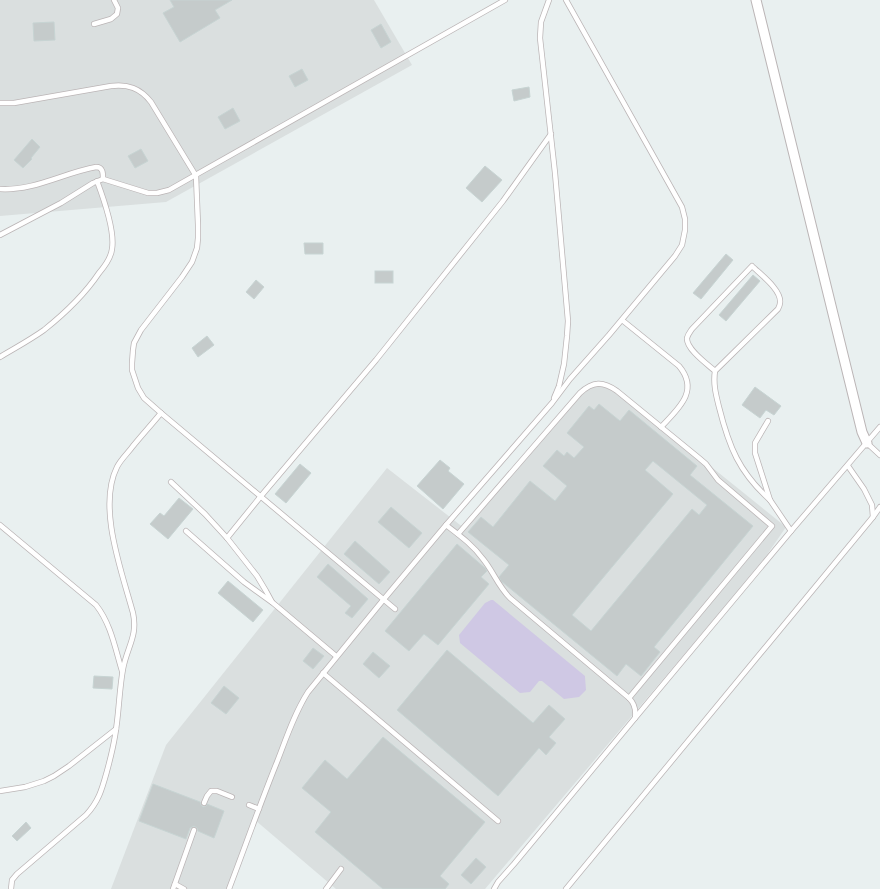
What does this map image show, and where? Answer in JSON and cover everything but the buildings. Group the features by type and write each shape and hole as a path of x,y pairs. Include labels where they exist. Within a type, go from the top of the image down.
{"street":[{"path":"756,0 862,432 867,443"}],"lane":[{"path":"94,24 111,19 117,14 118,8 114,0"},
{"path":"0,236 103,179 144,192 157,194 169,190 505,0"},
{"path":"549,0 541,22 540,34 556,180 568,329 565,358 559,386 552,403"},
{"path":"229,889 295,716 300,704 308,692 336,656 446,525 552,403 570,379 678,253 684,238 686,230 685,218 680,203 566,0"},
{"path":"0,102 14,103 122,85 138,90 151,102 196,176 199,232 196,253 185,273 137,336 132,350 132,370 138,388 144,398 161,413 384,599 394,609"},
{"path":"227,538 376,360 502,201 551,134"},
{"path":"0,189 10,190 26,188 96,167 102,169 103,179"},
{"path":"0,357 38,334 59,318 96,279 109,259 112,249 112,238 104,202 97,181"},
{"path":"715,371 693,351 688,342 687,336 752,266 771,284 778,293 781,301 778,309 715,371 715,389 732,450 742,469 755,487 770,500 791,531"},
{"path":"622,320 676,364 682,370 687,379 688,387 685,400 662,427"},
{"path":"458,534 580,392 588,386 597,383 612,388 703,460 721,482 772,526 629,698"},
{"path":"10,889 12,880 17,874 83,818 96,803 101,793 116,729 126,657 134,634 135,623 113,535 110,516 110,490 112,478 120,462 161,413"},
{"path":"768,421 755,442 754,448 770,500"},
{"path":"494,888 791,531 880,428"},
{"path":"867,443 880,455"},
{"path":"848,466 864,489 872,505 873,516"},
{"path":"171,482 205,514 227,538 257,576 273,604"},
{"path":"566,889 880,507"},
{"path":"0,525 96,605 104,616 123,672"},
{"path":"446,525 471,545 483,558 502,589 510,598 632,701 635,708 635,718"},
{"path":"186,531 238,577 336,656"},
{"path":"323,673 498,820"},
{"path":"0,791 25,787 39,783 54,776 64,770 116,729"},
{"path":"204,803 211,791 217,791 232,797"},
{"path":"249,805 259,809"},
{"path":"184,889 174,887 194,830"},
{"path":"326,889 341,869"}],"shaded area":[{"path":"0,0 374,0 412,65 166,202 0,216"},
{"path":"597,383 617,391 786,527 760,565 485,889 336,889 255,820 229,889 111,889 166,745 387,468 464,528 580,393"},
{"path":"493,600 585,676 586,690 579,697 564,699 542,681 539,681 530,692 520,693 460,643 459,635 485,603"}]}
